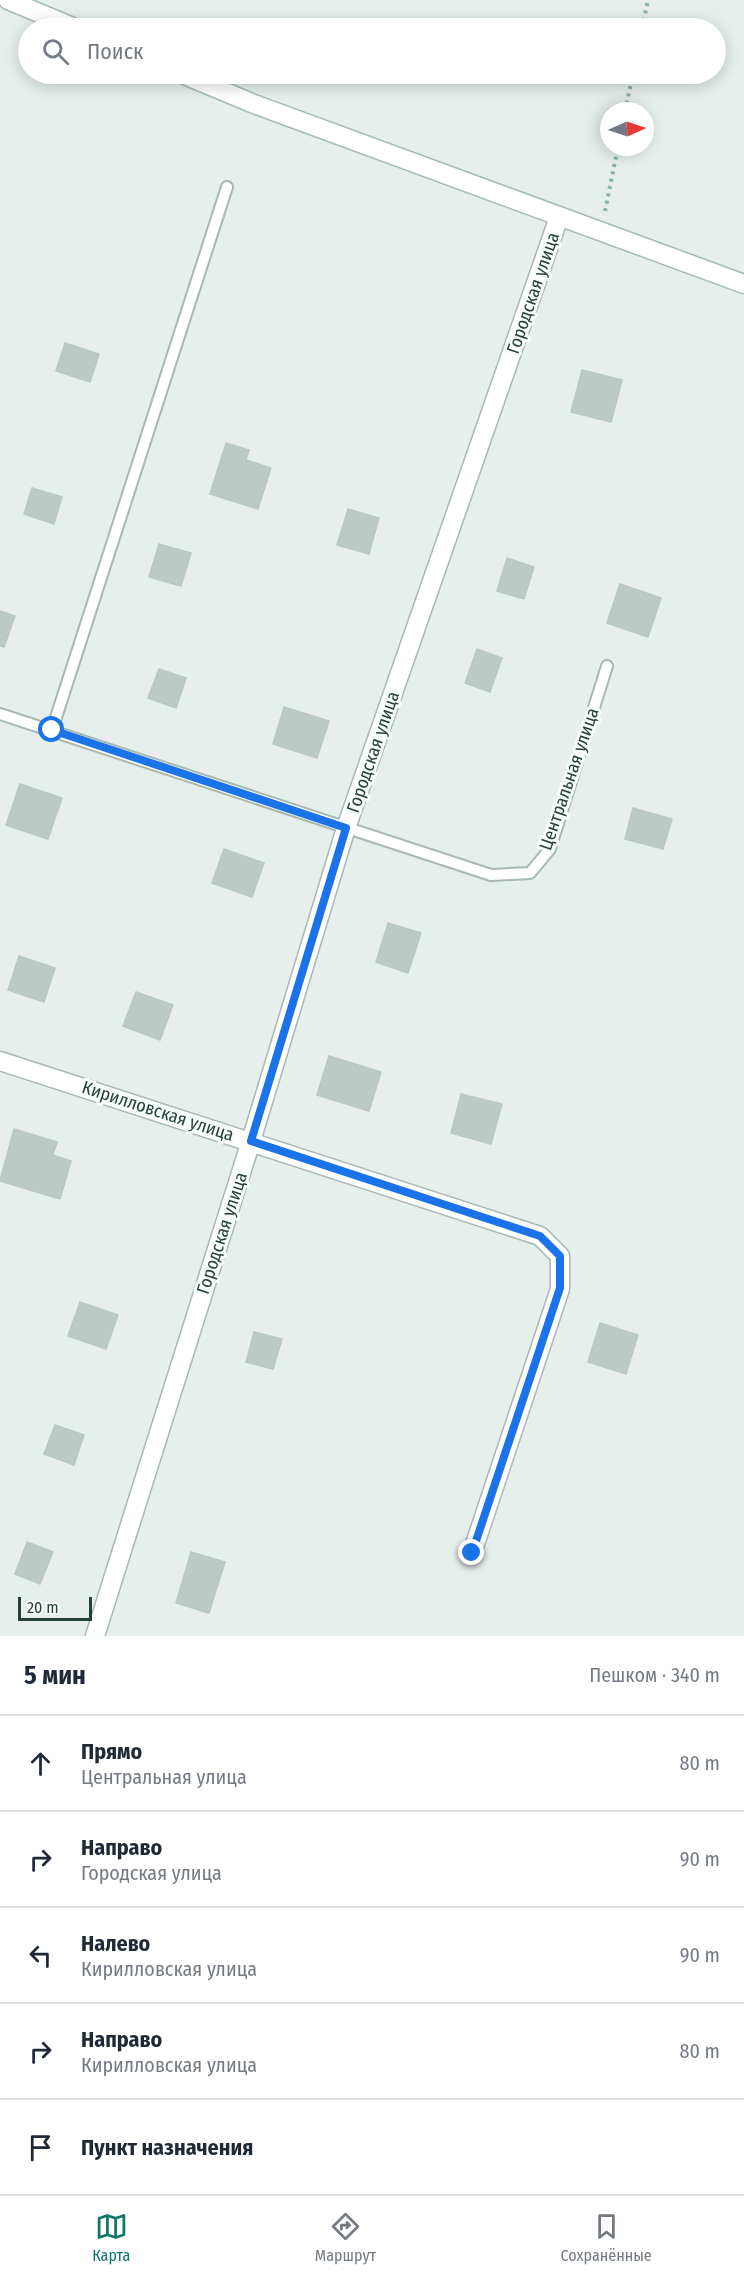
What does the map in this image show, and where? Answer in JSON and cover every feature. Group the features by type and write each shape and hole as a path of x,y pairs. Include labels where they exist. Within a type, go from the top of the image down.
{"street":[{"path":"8,0 51,18"},
{"path":"206,84 254,104 744,284"},
{"name":"Городская улица","path":"95,1636 251,1141 346,828 559,217"},
{"name":"Кирилловская улица","path":"0,1061 540,1236 560,1256 560,1288 472,1553"}],"lane":[{"path":"52,730 227,187"},
{"name":"Центральная улица","path":"0,714 490,875 530,873 550,849 607,666"}],"path":[{"path":"644,18 648,0"},
{"path":"627,102 631,84"},
{"path":"601,230 616,156"}],"building":[{"path":"65,343 99,354 90,382 56,371"},
{"path":"582,370 622,380 611,422 571,412"},
{"path":"226,443 249,450 246,460 271,468 258,509 210,494"},
{"path":"32,488 62,497 54,524 24,514"},
{"path":"348,509 379,518 369,554 337,545"},
{"path":"159,544 191,553 181,586 149,577"},
{"path":"507,558 534,567 524,599 497,591"},
{"path":"620,584 661,598 648,637 607,623"},
{"path":"0,611 15,616 4,647 0,646"},
{"path":"477,649 502,658 490,692 465,683"},
{"path":"159,669 186,678 176,708 148,698"},
{"path":"284,707 329,721 317,758 273,744"},
{"path":"20,784 62,798 48,839 6,825"},
{"path":"633,808 672,819 663,849 625,839"},
{"path":"224,849 264,863 252,897 212,883"},
{"path":"388,923 421,933 408,973 376,962"},
{"path":"19,956 55,968 44,1002 8,990"},
{"path":"136,992 173,1005 160,1040 123,1026"},
{"path":"329,1056 381,1072 369,1111 317,1095"},
{"path":"461,1094 502,1104 491,1144 451,1133"},
{"path":"14,1129 57,1142 53,1155 71,1161 60,1199 0,1181"},
{"path":"80,1302 118,1315 106,1349 68,1336"},
{"path":"600,1323 638,1335 626,1374 588,1362"},
{"path":"254,1332 282,1339 273,1369 246,1362"},
{"path":"55,1425 84,1435 74,1465 44,1454"},
{"path":"27,1542 53,1552 40,1584 15,1574"},
{"path":"191,1552 225,1562 209,1613 176,1603"}],"route":[{"path":"52,730 346,828 251,1141 540,1236 560,1256 560,1288 472,1553"}]}
